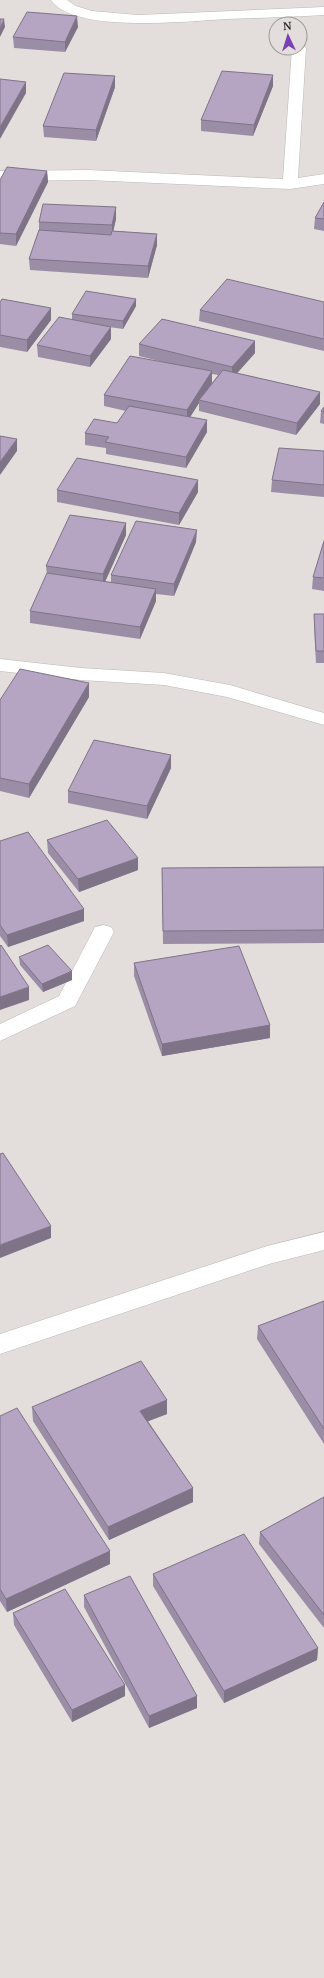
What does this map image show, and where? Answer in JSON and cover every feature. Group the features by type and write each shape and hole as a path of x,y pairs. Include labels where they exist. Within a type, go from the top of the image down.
{"street":[{"path":"58,0 63,5 90,14 150,20 268,18"},
{"path":"307,16 324,11"},
{"path":"290,184 298,56"},
{"path":"0,176 88,175 290,184 324,179"},
{"path":"0,665 81,674 164,679 230,691 324,719"},
{"path":"0,1033 67,1001 103,932"},
{"path":"0,1344 267,1255 324,1241"}],"building":[{"path":"27,12 77,16 65,42 13,37"},
{"path":"0,19 4,19 0,29"},
{"path":"222,71 273,75 254,125 201,120"},
{"path":"64,73 115,76 96,130 43,126"},
{"path":"0,79 26,82 0,127"},
{"path":"7,167 47,171 16,234 0,233 0,180"},
{"path":"324,202 324,219 315,218"},
{"path":"43,204 116,207 112,225 39,222"},
{"path":"39,230 111,235 112,231 157,234 148,266 29,259"},
{"path":"227,279 324,302 324,339 200,310"},
{"path":"86,291 136,299 123,321 72,314"},
{"path":"2,299 51,308 27,340 0,335 0,302"},
{"path":"59,317 111,327 90,356 37,345"},
{"path":"162,319 255,341 232,367 139,344"},
{"path":"130,356 212,371 187,410 104,395"},
{"path":"223,370 320,392 297,423 199,400"},
{"path":"129,406 207,420 186,457 105,442 109,437 85,433 94,419 117,423"},
{"path":"0,436 17,439 0,462"},
{"path":"279,448 324,451 324,485 272,480"},
{"path":"77,458 198,480 179,513 57,490"},
{"path":"70,515 126,523 103,574 46,566"},
{"path":"136,521 197,530 174,584 111,575"},
{"path":"324,541 324,578 313,577"},
{"path":"47,573 156,589 140,627 30,611"},
{"path":"314,614 324,614 324,651 316,651"},
{"path":"20,669 89,683 29,784 0,778 0,700"},
{"path":"94,740 171,755 147,806 68,791"},
{"path":"107,820 138,858 78,879 47,840"},
{"path":"28,832 84,909 7,935 0,925 0,841"},
{"path":"324,867 324,930 163,931 162,868"},
{"path":"1,945 29,987 0,997 0,946"},
{"path":"48,945 72,971 42,984 19,957"},
{"path":"239,946 270,1025 162,1044 134,963"},
{"path":"3,1153 51,1226 0,1245 0,1154"},
{"path":"324,1301 324,1429 258,1326"},
{"path":"141,1361 167,1400 140,1411 193,1488 108,1527 32,1407"},
{"path":"17,1408 110,1551 6,1599 0,1589 0,1416"},
{"path":"324,1497 324,1615 260,1532"},
{"path":"244,1534 318,1648 224,1691 153,1574"},
{"path":"130,1576 197,1696 149,1716 84,1595"},
{"path":"65,1589 125,1685 72,1710 13,1613"}]}
